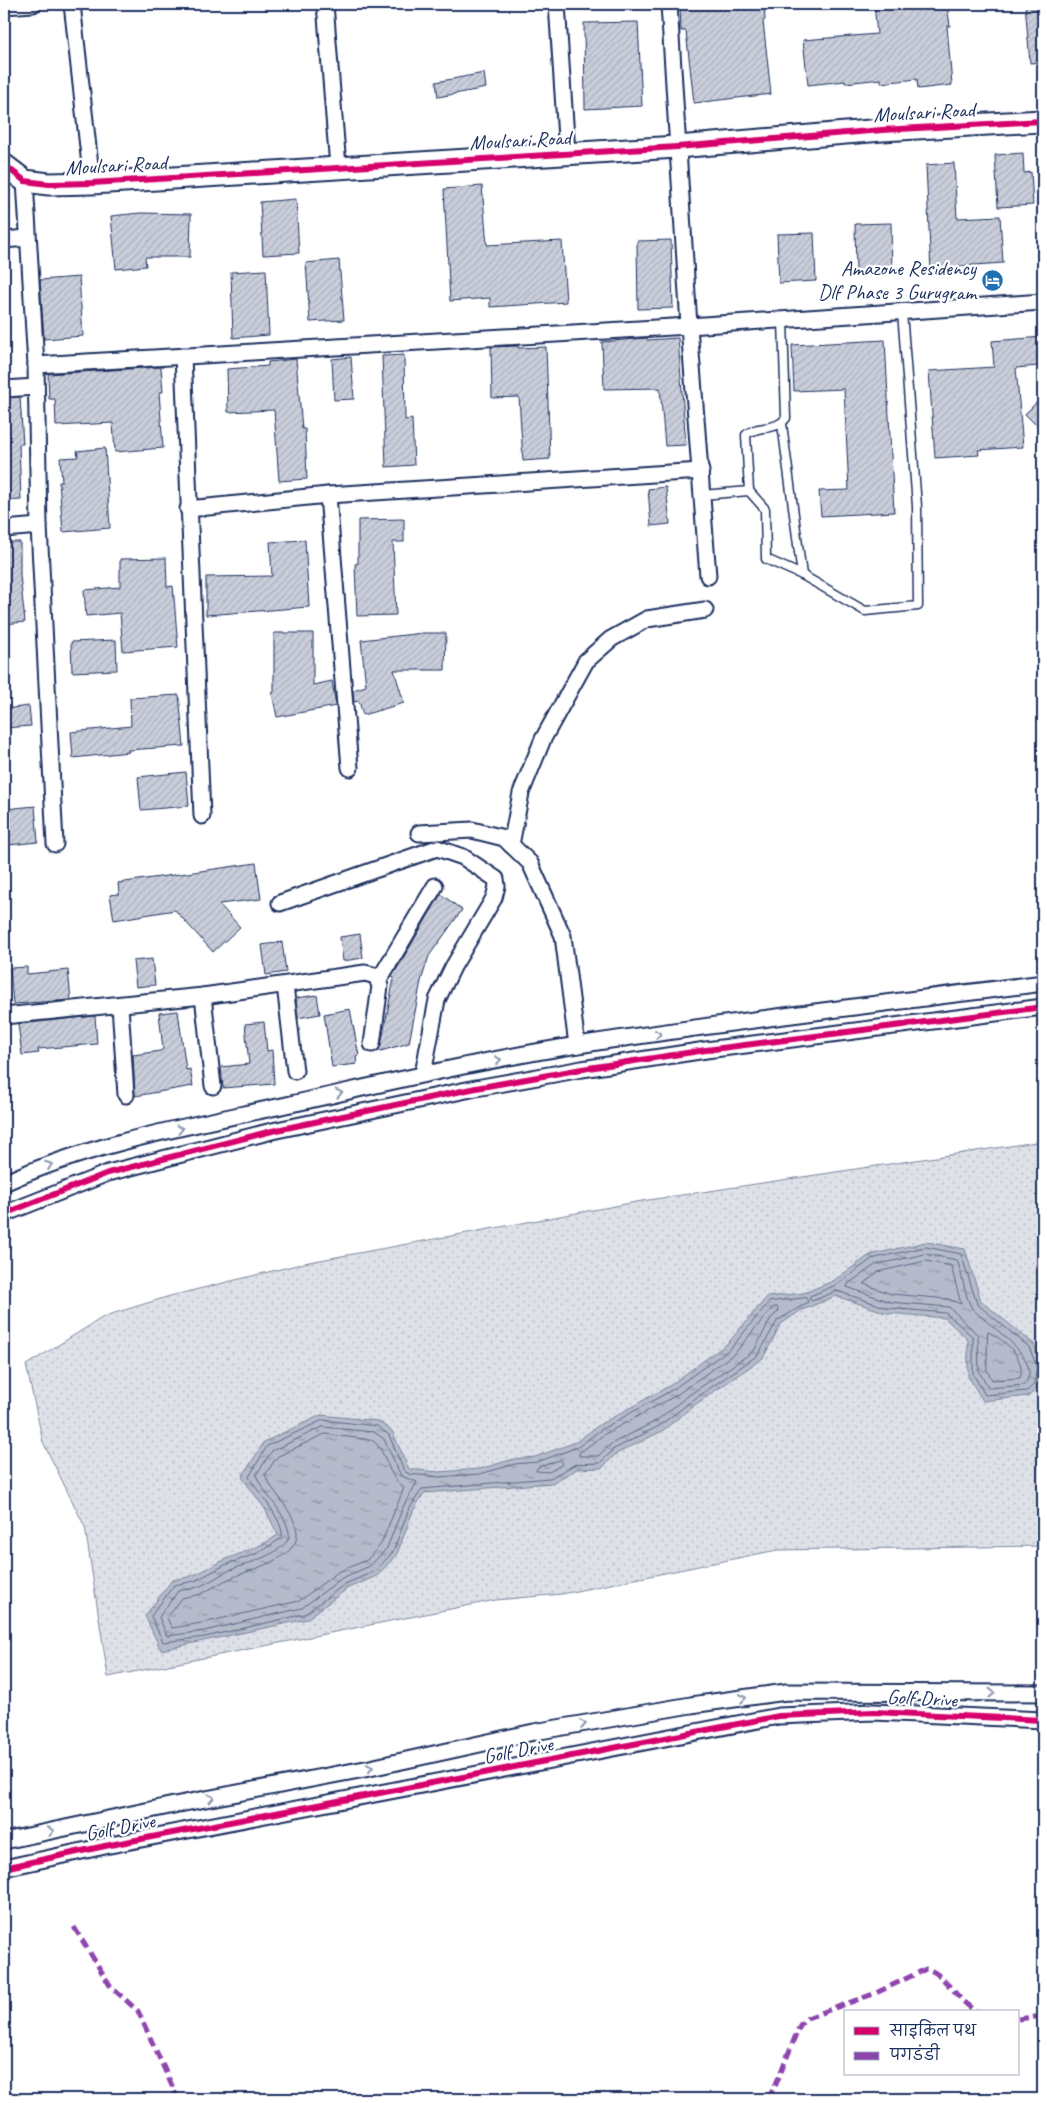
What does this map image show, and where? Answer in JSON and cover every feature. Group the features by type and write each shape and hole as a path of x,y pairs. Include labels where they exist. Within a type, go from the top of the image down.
{"street":[{"path":"4,6 33,4"},
{"path":"72,4 92,183"},
{"path":"324,4 338,167"},
{"path":"557,4 567,153"},
{"path":"669,4 689,326 708,576"},
{"name":"Moulsari Road","path":"25,181 49,184 92,183 677,147 882,130 1043,121"},
{"path":"4,165 25,181 36,365 39,526 55,844"},
{"path":"4,240 27,238"},
{"path":"36,365 689,326 1043,302"},
{"path":"183,356 202,816"},
{"path":"4,389 36,387"},
{"path":"188,509 328,495 701,471"},
{"path":"328,495 350,768"},
{"path":"4,528 39,526"},
{"path":"511,845 521,793 543,739 586,660 611,640 647,619 705,610"},
{"path":"419,833 472,830 504,838 530,862 563,936 577,1045"},
{"path":"280,903 437,848 463,857 496,879 497,886 494,898 453,967 438,1000 423,1074"},
{"path":"379,980 435,886"},
{"path":"4,1016 203,996 365,973 376,976 380,986 372,1044"},
{"path":"4,1183 57,1162 133,1139 423,1074 577,1045 1043,983"},
{"path":"285,985 295,1071"},
{"path":"203,996 213,1086"},
{"path":"120,1005 126,1095"},
{"path":"4,1214 108,1173 263,1134 402,1103 530,1078 706,1050 1043,1007"},
{"path":"398,1079 402,1103"},
{"name":"Golf Drive","path":"4,1841 174,1805 370,1768 534,1732 720,1701 786,1692 1043,1693"},
{"name":"Golf Drive","path":"4,1868 105,1846 779,1716 874,1712 1043,1720"}],"lane":[{"path":"782,424 754,430 746,435 749,491 765,509 766,559 802,576 865,611 918,606 917,506 902,312"},
{"path":"783,320 786,414 782,424 802,576"},
{"path":"702,496 749,491"}],"shaded area":[{"path":"1043,1141 1043,1546 777,1550 562,1594 496,1600 108,1677 85,1527 43,1442 26,1365 105,1316 170,1296 309,1262 642,1201"}],"water":[{"path":"926,1242 965,1249 981,1301 1034,1344 1041,1365 1039,1386 1029,1396 983,1401 968,1376 968,1340 945,1318 887,1313 836,1296 800,1311 781,1324 763,1358 696,1404 662,1431 616,1454 602,1468 577,1469 552,1483 424,1493 413,1511 397,1554 377,1576 348,1588 307,1619 161,1650 145,1616 172,1580 198,1573 257,1547 278,1535 265,1509 242,1477 264,1442 321,1415 378,1421 392,1431 409,1469 439,1472 480,1469 514,1459 535,1457 576,1442 599,1425 669,1386 728,1343 767,1297 804,1293 833,1281 870,1255"}],"building":[{"path":"680,4 764,4 765,20 763,21 771,94 694,103 686,31 681,31"},
{"path":"874,4 947,4 950,26 947,26 952,85 918,89 917,79 881,83 881,79 808,85 803,40 877,34"},
{"path":"1025,4 1043,4 1043,62 1030,63"},
{"path":"638,22 642,106 585,109 584,23"},
{"path":"484,73 486,88 438,97 436,82"},
{"path":"1023,153 1024,173 1031,172 1033,205 998,207 995,155"},
{"path":"954,163 957,218 1000,216 1003,263 960,266 960,272 931,272 926,165"},
{"path":"482,186 487,245 562,241 566,302 490,307 490,298 450,301 444,189"},
{"path":"296,199 299,253 263,255 260,202"},
{"path":"140,213 191,214 190,257 145,257 146,266 116,269 111,216"},
{"path":"891,223 892,273 856,274 855,224"},
{"path":"814,233 816,281 779,283 777,234"},
{"path":"671,240 673,308 638,309 637,241"},
{"path":"339,260 344,320 310,322 306,263"},
{"path":"266,270 269,335 233,338 231,272"},
{"path":"79,277 83,336 44,339 40,280"},
{"path":"1043,337 1043,352 1037,353 1038,366 1016,368 1023,447 978,450 979,455 935,458 929,371 994,367 992,341"},
{"path":"647,338 647,340 678,338 686,445 665,446 660,388 604,389 602,342"},
{"path":"885,340 894,512 821,516 819,491 849,490 844,389 794,391 792,345"},
{"path":"518,346 518,348 546,347 550,459 523,461 519,397 492,398 491,347"},
{"path":"404,355 405,420 412,419 414,465 386,467 382,356"},
{"path":"351,357 354,399 334,400 332,359"},
{"path":"296,359 302,429 305,429 307,479 279,481 274,410 228,412 227,369 268,366 268,362"},
{"path":"161,367 163,392 159,392 163,448 115,452 113,423 56,426 55,399 49,399 48,374"},
{"path":"1043,396 1043,432 1025,414"},
{"path":"20,397 23,444 19,444 21,500 4,501 4,398"},
{"path":"105,448 110,528 63,532 59,482 62,482 60,458 78,457 77,451"},
{"path":"666,487 670,524 651,526 648,489"},
{"path":"404,519 404,542 393,542 396,615 357,616 355,564 358,563 358,520"},
{"path":"305,540 309,607 206,615 206,577 272,576 270,542"},
{"path":"4,542 20,542 20,575 25,622 4,624"},
{"path":"166,558 167,587 173,586 178,647 123,651 120,613 86,616 84,590 120,587 120,559"},
{"path":"274,633 313,633 313,685 332,681 336,706 277,717 272,693 274,692"},
{"path":"423,633 446,633 445,670 394,670 404,703 363,715 359,701 354,702 353,690 366,686 361,640"},
{"path":"116,640 117,670 72,672 71,642"},
{"path":"179,695 184,746 128,750 129,752 73,758 71,732 131,726 130,698"},
{"path":"29,706 31,726 4,728 4,709"},
{"path":"186,772 189,806 141,810 138,777"},
{"path":"35,806 38,842 8,845 5,809"},
{"path":"256,863 261,899 219,904 240,927 213,952 175,910 114,920 110,895 119,894 118,883"},
{"path":"441,894 462,910 429,956 421,981 409,1043 377,1052 381,1045 394,978 392,977"},
{"path":"360,934 363,958 343,961 340,937"},
{"path":"282,942 286,972 266,975 262,945"},
{"path":"152,959 155,985 136,987 133,961"},
{"path":"27,967 27,974 68,970 71,1000 13,1004 10,968"},
{"path":"317,995 320,1014 298,1018 296,998"},
{"path":"350,1009 359,1056 356,1057 357,1064 332,1067 324,1014"},
{"path":"178,1011 186,1070 190,1069 193,1086 135,1096 133,1055 163,1049 159,1013"},
{"path":"95,1016 97,1044 38,1049 39,1053 22,1055 18,1024"},
{"path":"264,1022 267,1051 272,1050 274,1084 223,1088 221,1067 249,1064 245,1024"}],"marked path":[{"path":"74,1927 111,1987 138,2011 178,2099"},
{"path":"768,2099 800,2025 807,2018 876,1993 926,1969 939,1975 964,2002 974,2010"},
{"path":"1020,2019 1043,2016"}],"cycle path":[{"path":"4,165 25,181 49,184 92,183 677,147 882,130 1043,121"},
{"path":"4,1214 108,1173 272,1131 476,1088 706,1050 1043,1007"},
{"path":"4,1868 105,1846 779,1716 874,1712 1043,1720"}],"place":[{"name":"Amazone Residency Dlf Phase 3 Gurugram","path":"992,280"}]}
